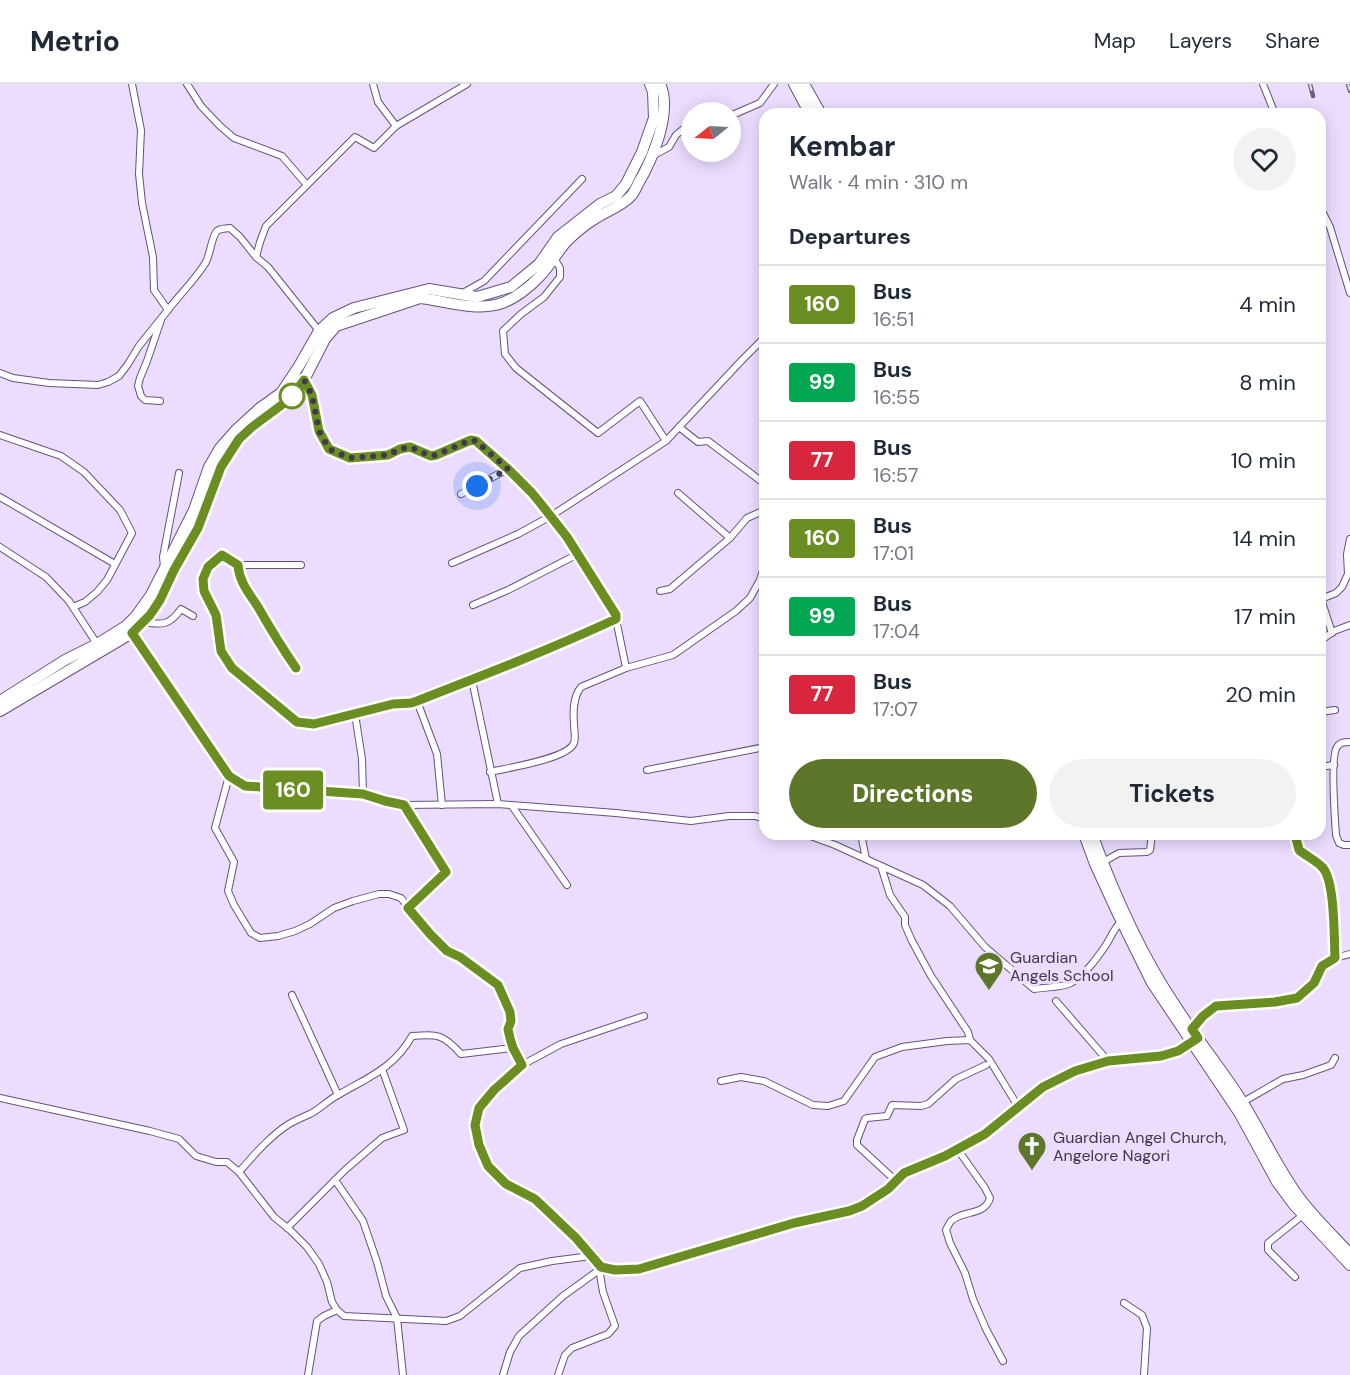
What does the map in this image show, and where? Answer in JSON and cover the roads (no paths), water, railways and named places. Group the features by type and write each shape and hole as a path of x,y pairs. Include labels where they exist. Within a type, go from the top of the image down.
{"highway":[{"path":"0,701 65,660 129,630 151,595 194,510 209,467 220,448 260,408 281,393 333,318 354,308 429,289 477,297 511,287 539,264 558,237 600,204 616,196 626,184 642,152 654,118 653,92 650,84"},
{"path":"0,711 143,622 150,615 198,528 221,467 239,439 291,398 304,380 322,335 342,323 420,298 469,307 501,303 514,297 539,278 567,241 577,232 631,196 647,170 663,115 660,84"},
{"path":"794,84 807,108"},
{"path":"804,84 818,108"},
{"path":"1086,840 1121,922 1152,983 1243,1102 1296,1194 1350,1254"},
{"path":"1094,840 1130,923 1157,976 1240,1114 1277,1182 1350,1265"}],"street":[{"path":"132,84 141,130 139,174 142,203 153,257 154,290 168,310"},
{"path":"187,84 201,106 234,138 282,156 307,185"},
{"path":"374,84 378,102 396,126"},
{"path":"256,256 266,226 355,137 374,148 396,126 467,84"},
{"path":"741,111 760,103 774,84"},
{"path":"1263,84 1273,108"},
{"path":"652,156 669,147 681,131"},
{"path":"461,294 484,281 582,178"},
{"path":"1326,219 1350,293"},
{"path":"0,373 13,378 49,383 98,385 119,376 139,346 205,263 216,232 221,229 230,228 240,237 268,267 322,335"},
{"path":"555,258 560,268 560,277 544,297 503,331 506,354 516,368 598,434 640,400 666,441"},
{"path":"160,401 145,399 141,396 138,386 162,317"},
{"path":"452,563 518,534 550,516 666,441 759,343"},
{"path":"304,380 312,395 319,431 329,449 350,458 388,455 410,447 431,456 471,440 476,441 508,469 532,493 567,537 616,615 626,668"},
{"path":"679,427 698,442 708,441 759,479"},
{"path":"0,435 61,456 84,472 120,510 132,533 107,580 85,602 73,607"},
{"path":"461,494 508,469"},
{"path":"164,568 163,557 179,473"},
{"path":"678,493 730,537"},
{"path":"0,496 115,564"},
{"path":"660,591 670,589 730,537 747,518 759,513"},
{"path":"1326,596 1336,593 1342,587 1348,574 1347,554 1350,539"},
{"path":"0,547 46,577 73,607 97,644"},
{"path":"473,605 578,554"},
{"path":"302,565 238,565 222,555 208,567 203,579 204,591 216,615 221,651 232,668 297,722 314,724 393,704 411,703 472,680 616,619"},
{"path":"238,565 245,588 296,668"},
{"path":"490,772 545,760 568,750 574,742 573,710 577,693 581,687 626,668 673,656 736,611 759,586"},
{"path":"143,622 161,625 174,619 181,609 193,616"},
{"path":"1326,614 1332,633"},
{"path":"1326,637 1350,625"},
{"path":"129,630 229,776 245,786 363,794 404,805 498,804 691,821 737,816 759,817"},
{"path":"472,680 498,804"},
{"path":"417,701 437,754 442,805"},
{"path":"1326,711 1335,710"},
{"path":"355,714 362,759 363,794"},
{"path":"1350,742 1338,745 1334,765 1336,835 1339,843 1350,845"},
{"path":"647,770 759,748"},
{"path":"1326,766 1334,765"},
{"path":"229,776 215,828 234,862 228,891 251,933 261,938 278,936 295,931 334,908 353,901 379,894 401,898 447,951 460,957 498,985 510,1012 511,1021 508,1029 513,1048 522,1065"},
{"path":"404,805 446,872 408,908"},
{"path":"512,806 567,885"},
{"path":"822,840 923,885 950,906 985,947 1034,989 1070,984 1085,972 1121,922"},
{"path":"862,840 866,859"},
{"path":"1103,862 1119,853 1147,852 1150,850 1151,840"},
{"path":"1296,840 1299,850 1323,868 1329,882 1335,958"},
{"path":"880,866 890,895 905,917 905,925 912,941 931,976 968,1032 970,1040 989,1059 1019,1108"},
{"path":"503,1375 510,1352 519,1336 562,1296 599,1267 615,1270 639,1269 794,1223 862,1206 888,1189 904,1173 932,1163 985,1134 1043,1087 1075,1071 1108,1061 1161,1056 1178,1051 1194,1036 1203,1016 1216,1006 1275,1002 1297,998 1314,983 1322,966 1335,958 1350,954"},
{"path":"292,995 338,1095"},
{"path":"1056,1001 1108,1061"},
{"path":"558,1375 565,1355 572,1348 608,1334 615,1326 603,1292 599,1267 564,1226 535,1199 506,1184 488,1166 479,1145 475,1125 479,1108 494,1090 522,1065 561,1044 644,1016"},
{"path":"239,1172 260,1148 289,1124 313,1113 392,1062 412,1036 439,1035 450,1042 461,1054 513,1048"},
{"path":"721,1081 741,1077 765,1082 813,1105 828,1106 844,1101 875,1057 902,1047 970,1040"},
{"path":"1243,1102 1283,1079 1331,1065 1335,1058"},
{"path":"896,1181 857,1145 864,1119 887,1116 892,1105 921,1106 928,1104 956,1079 986,1065"},
{"path":"287,1228 335,1180 382,1138 404,1130 382,1069"},
{"path":"0,1098 179,1139 196,1156 216,1162 227,1162 239,1172 273,1217 308,1247 327,1282 332,1302 344,1316 446,1321 460,1316 520,1268 591,1256"},
{"path":"958,1150 990,1198 988,1205 981,1210 950,1221 946,1230 986,1329 1003,1360"},
{"path":"335,1180 363,1221 386,1296 397,1318 403,1375"},
{"path":"1295,1277 1268,1250 1268,1243 1304,1215"},
{"path":"1124,1303 1142,1315 1147,1328 1144,1375"},
{"path":"308,1375 317,1320 337,1310"}],"railway":[{"path":"1310,84 1313,96"},
{"path":"1348,84 1350,91"}],"place":[{"name":"Guardian Angels School","path":"989,992"},
{"name":"Guardian Angel Church, Angelore Nagori","path":"1032,1172"}]}
